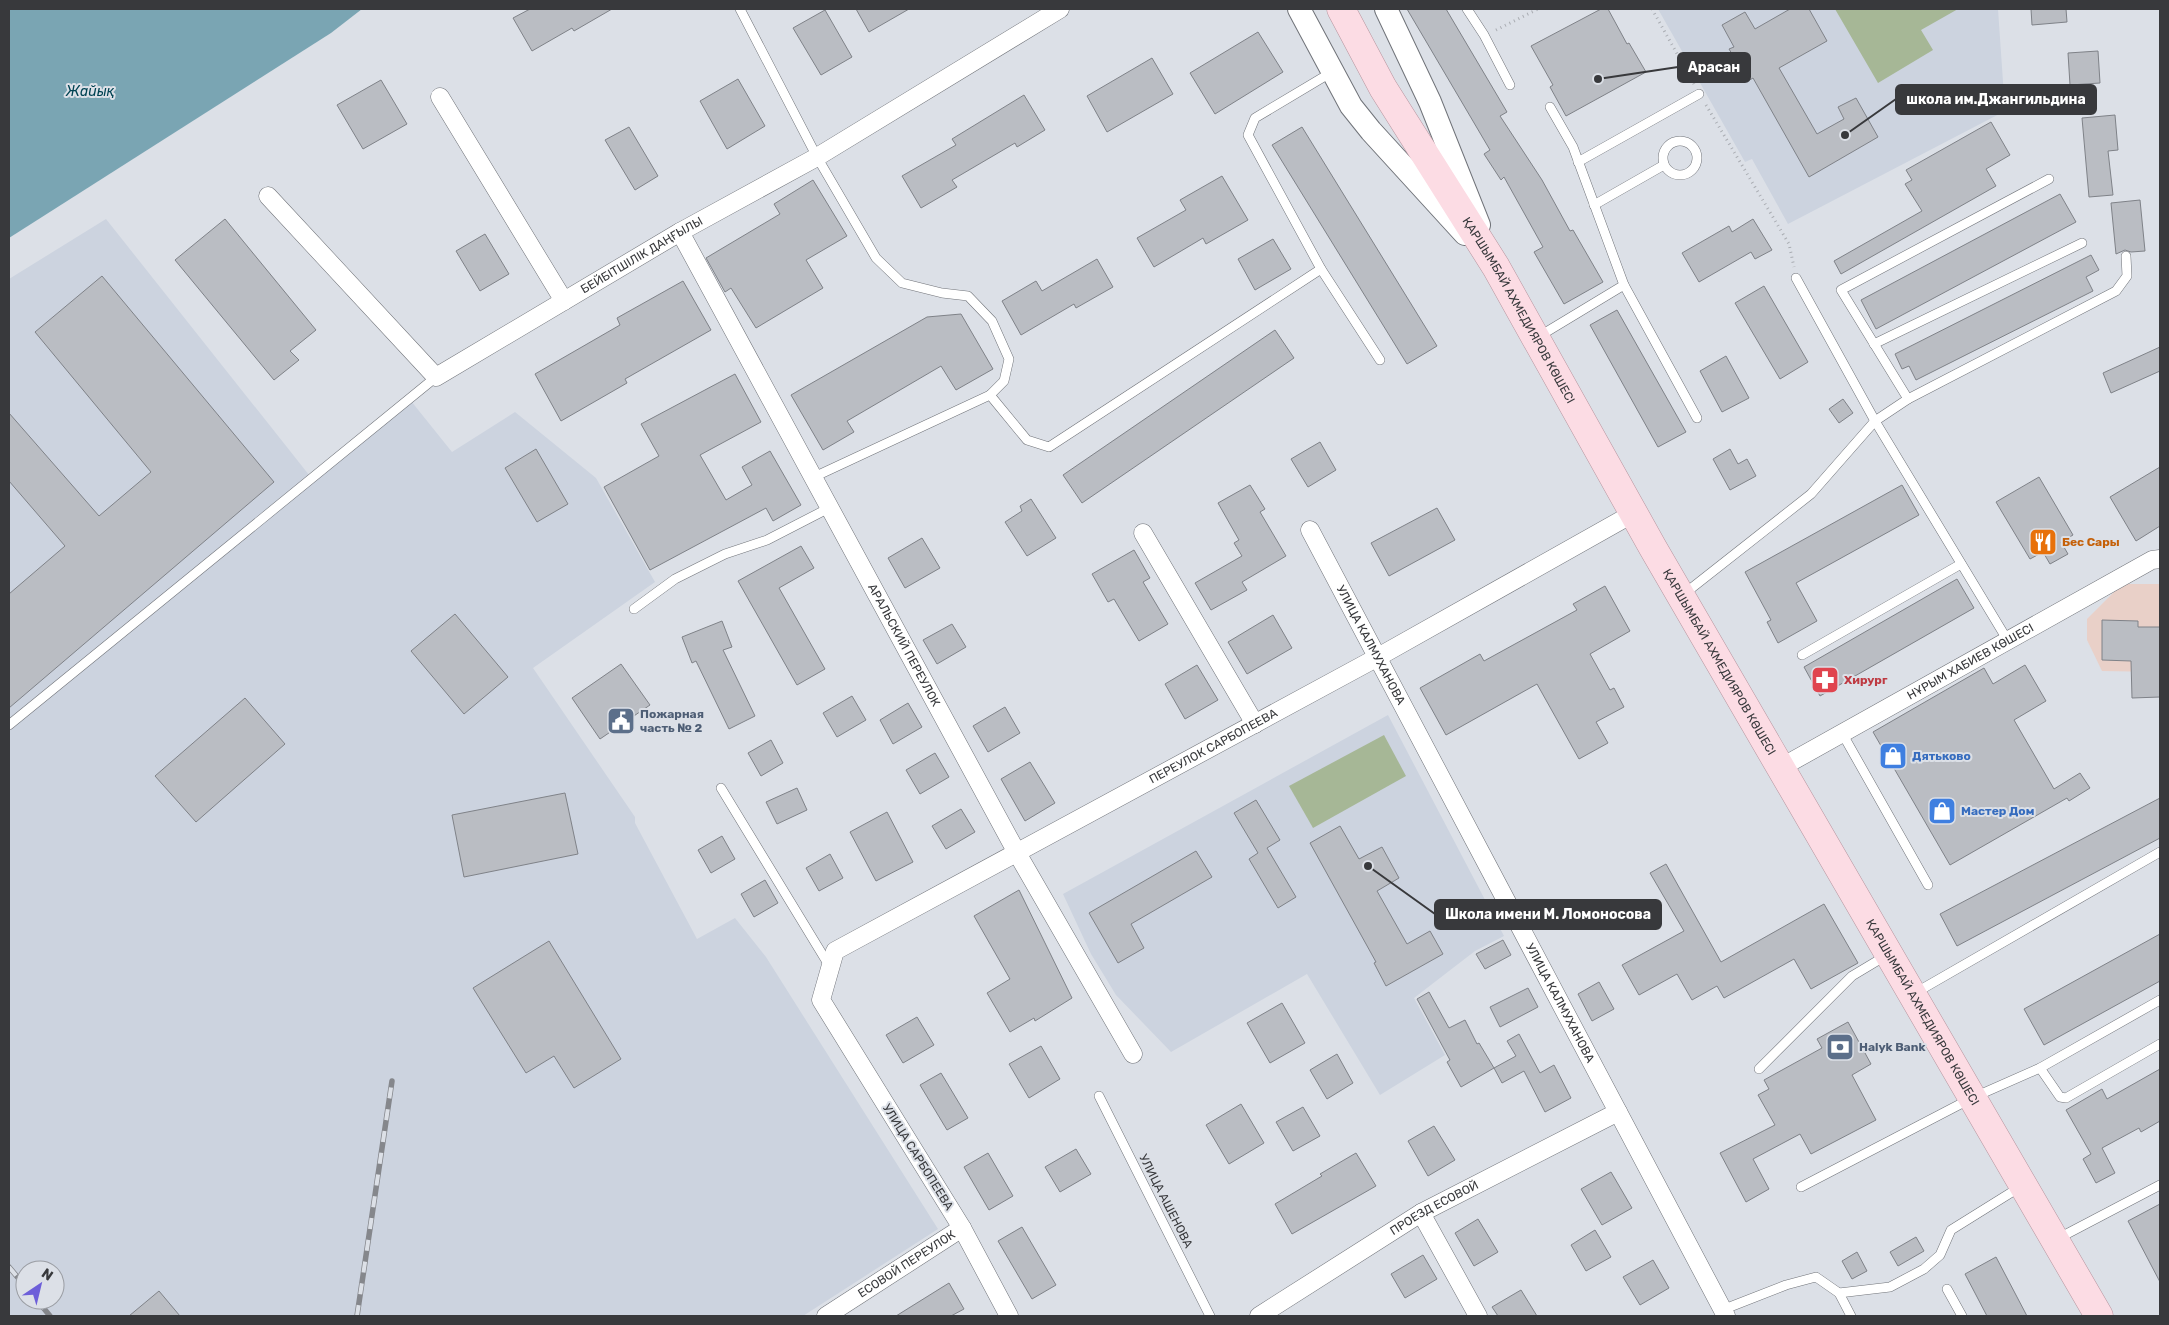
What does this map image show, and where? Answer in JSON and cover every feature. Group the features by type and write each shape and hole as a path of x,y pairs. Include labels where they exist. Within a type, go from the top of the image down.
{"main road":[{"name":"ҚАРШЫМБАЙ АХМЕДИЯРОВ КӨШЕСІ","path":"1341,9 1383,88 1496,268 1681,596 2098,1316"}],"street":[{"name":"БЕЙБІТШІЛІК ДАҢҒЫЛЫ","path":"436,376 680,232 817,157 1060,9"},
{"path":"1299,9 1351,106 1371,131 1496,268"},
{"path":"1386,9 1430,102 1496,268"},
{"path":"440,98 564,301"},
{"path":"268,196 436,376"},
{"name":"АРАЛЬСКИЙ ПЕРЕУЛОК","path":"680,232 1017,853 1133,1054"},
{"name":"ПЕРЕУЛОК САРБОПЕЕВА","path":"821,1000 835,951 1378,657 1634,513"},
{"name":"УЛИЦА КАЛМУХАНОВА","path":"1310,530 1724,1313"},
{"path":"1143,533 1255,724"},
{"name":"НҰРЫМ ХАБИЕВ КӨШЕСІ","path":"1780,768 2152,560 2160,559"},
{"name":"УЛИЦА САРБОПЕЕВА","path":"821,1000 962,1228 1009,1316"},
{"name":"ПРОЕЗД ЕСОВОЙ","path":"1259,1316 1421,1213 1618,1112"},
{"path":"1421,1213 1478,1316"},
{"name":"ЕСОВОЙ ПЕРЕУЛОК","path":"826,1316 962,1228"}],"lane":[{"path":"740,9 817,157 876,258 902,283 942,293 968,296 992,321 1008,359 1004,381 990,395 814,477"},
{"path":"1467,9 1484,36 1510,85"},
{"path":"1332,72 1255,118 1248,135 1321,269 1380,360"},
{"path":"1578,162 1699,94"},
{"path":"1550,107 1573,147 1624,285 1697,418"},
{"path":"1594,205 1664,165"},
{"path":"1908,400 1841,290 2049,179"},
{"path":"1874,344 2082,243"},
{"path":"1681,596 1811,494 1875,421 1908,400 2116,292 2127,276 2126,256"},
{"path":"990,395 1027,440 1049,447 1321,269"},
{"path":"1796,278 1875,421 2008,640"},
{"path":"1536,338 1624,285"},
{"path":"9,725 436,376"},
{"path":"634,609 676,579 725,554 767,540 830,507"},
{"path":"1802,654 1961,564"},
{"path":"1842,734 1928,885"},
{"path":"721,788 830,967"},
{"path":"1911,995 2160,852"},
{"path":"1758,1069 1852,976 1888,955"},
{"path":"1800,1186 1972,1098 2040,1068 2160,1000"},
{"path":"2040,1068 2060,1096 2066,1098 2160,1044"},
{"name":"УЛИЦА АШЕНОВА","path":"1099,1096 1210,1316"},
{"path":"2054,1240 2160,1185"},
{"path":"1839,1293 1890,1287 1924,1269 1940,1255 1951,1230 2022,1186"},
{"path":"1724,1313 1786,1286 1816,1277 1839,1293 1851,1316"},
{"path":"1947,1289 1962,1316"}],"path":[{"path":"1484,36 1538,9"},
{"path":"1652,9 1699,94 1789,244 1796,278"}],"shaded area":[{"path":"1658,9 1998,9 2005,111 1788,224 1752,159 1745,162"},
{"path":"106,219 313,480 407,396 452,452 515,412 596,478 655,582 533,668 635,817 635,823 697,939 735,918 766,957 938,1229 803,1316 9,1316 9,279"},
{"path":"2122,584 2160,584 2160,672 2102,671 2087,640 2087,619"},
{"path":"1388,715 1504,936 1475,951 1414,998 1445,1055 1380,1095 1307,974 1171,1052 1116,995 1091,954 1063,894"}],"green space":[{"path":"1835,9 1958,9 1921,30 1933,50 1878,83"},
{"path":"1384,735 1406,776 1313,828 1289,786"}],"water":[{"name":"Жайық","path":"9,9 362,9 331,33 9,238"}],"building":[{"path":"530,9 612,9 574,31 572,28 532,51 513,18"},
{"path":"856,9 909,9 869,32"},
{"path":"1407,9 1446,9 1507,112 1500,116 1542,180 1570,231 1573,230 1603,282 1564,304 1534,252 1543,247 1504,177 1501,180 1484,154 1490,150"},
{"path":"1601,9 1608,9 1627,44 1629,43 1646,72 1566,116 1550,87 1553,85 1531,46"},
{"path":"1790,9 1809,9 1827,41 1779,68 1817,134 1844,119 1838,107 1856,98 1878,137 1809,177 1753,78 1748,81 1729,49 1734,47 1722,25 1745,12 1755,29"},
{"path":"2031,9 2066,9 2067,22 2032,25"},
{"path":"825,10 852,57 821,75 793,28"},
{"path":"1258,32 1283,72 1215,114 1190,73"},
{"path":"2098,51 2100,83 2070,85 2068,53"},
{"path":"1152,58 1173,94 1107,132 1087,96"},
{"path":"738,79 765,126 727,149 700,101"},
{"path":"381,80 407,124 363,149 337,105"},
{"path":"1024,95 1045,130 1017,147 1015,143 952,180 957,187 921,208 902,176 956,145 952,139"},
{"path":"2115,115 2118,150 2108,151 2113,195 2089,197 2082,118"},
{"path":"1991,122 2010,155 1986,169 1996,186 1841,274 1834,261 1922,211 1905,184 1912,180 1906,170"},
{"path":"629,127 658,176 635,190 605,140"},
{"path":"1302,127 1437,346 1407,364 1272,145"},
{"path":"1222,176 1248,220 1206,244 1203,238 1154,267 1137,238 1186,210 1180,200"},
{"path":"813,180 847,236 806,260 823,288 756,328 731,288 725,292 706,258 780,214 774,204"},
{"path":"2060,194 2076,222 1876,329 1861,300"},
{"path":"2140,200 2145,251 2131,252 2125,250 2116,254 2111,203"},
{"path":"225,219 316,330 290,351 299,360 274,380 175,260"},
{"path":"1753,219 1772,250 1755,259 1751,252 1699,282 1682,253 1729,226 1732,232"},
{"path":"485,234 509,274 480,291 456,251"},
{"path":"1273,239 1291,269 1255,290 1238,259"},
{"path":"2091,255 2099,270 2086,277 2093,291 1916,380 1909,366 1902,369 1895,354"},
{"path":"1097,259 1113,287 1076,308 1074,304 1021,335 1002,301 1036,281 1042,291"},
{"path":"102,276 274,482 9,708 9,594 65,546 9,481 9,413 99,516 151,472 35,332"},
{"path":"683,281 711,330 625,379 627,383 561,421 535,374 620,325 617,318"},
{"path":"1764,286 1808,362 1780,379 1735,303"},
{"path":"1617,310 1686,432 1658,447 1590,325"},
{"path":"961,314 993,369 956,390 941,366 847,421 854,432 823,450 791,395 927,317"},
{"path":"1275,330 1294,358 1082,503 1063,475"},
{"path":"2160,347 2160,371 2111,393 2103,373"},
{"path":"1726,356 1749,398 1722,412 1700,371"},
{"path":"735,374 761,422 700,455 726,500 752,485 742,467 770,451 801,505 773,521 766,508 650,570 604,487 659,456 641,424"},
{"path":"1843,399 1853,413 1839,423 1829,409"},
{"path":"1320,442 1336,470 1308,487 1291,459"},
{"path":"536,449 568,504 537,522 505,468"},
{"path":"1730,449 1738,464 1747,459 1756,476 1730,490 1713,459"},
{"path":"2160,467 2160,526 2136,541 2110,497"},
{"path":"2039,477 2073,535 2061,542 2068,554 2050,564 2043,552 2030,559 1996,502"},
{"path":"1250,485 1265,509 1260,512 1286,556 1242,582 1247,590 1211,610 1195,583 1242,556 1234,543 1239,540 1218,503"},
{"path":"1902,485 1919,515 1796,583 1817,621 1778,643 1767,622 1771,620 1745,572"},
{"path":"1031,499 1056,538 1027,556 1005,522 1022,511 1020,506"},
{"path":"1437,508 1455,540 1389,576 1371,543"},
{"path":"922,538 940,568 905,588 888,558"},
{"path":"801,546 814,568 779,588 825,669 797,685 738,581"},
{"path":"1134,550 1150,578 1143,582 1168,624 1139,641 1114,599 1108,602 1092,574"},
{"path":"1957,579 1974,608 1820,696 1804,667"},
{"path":"1605,586 1630,631 1590,654 1610,690 1614,688 1624,707 1596,722 1608,743 1579,759 1537,684 1446,735 1420,688 1480,654 1484,661 1577,610 1573,604"},
{"path":"455,614 508,677 464,714 411,651"},
{"path":"1273,615 1292,648 1247,674 1228,642"},
{"path":"2102,620 2138,621 2138,627 2160,627 2160,697 2132,698 2131,661 2102,660"},
{"path":"722,621 732,647 723,650 755,716 729,729 696,661 692,663 682,637"},
{"path":"952,624 966,647 937,664 923,640"},
{"path":"621,664 650,705 600,739 572,698"},
{"path":"1197,665 1218,700 1185,719 1165,684"},
{"path":"2025,665 2046,701 2014,720 2054,789 2080,773 2090,788 2069,801 2067,798 1950,865 1873,732 1984,668 1993,684"},
{"path":"852,696 866,720 837,737 823,713"},
{"path":"245,698 285,744 196,822 155,776"},
{"path":"908,703 922,727 893,744 880,720"},
{"path":"1005,707 1020,733 988,752 973,726"},
{"path":"771,740 783,763 761,776 748,753"},
{"path":"935,753 949,777 920,794 906,770"},
{"path":"1030,762 1055,803 1025,821 1001,779"},
{"path":"797,788 807,810 777,824 766,802"},
{"path":"565,793 578,854 464,877 452,815"},
{"path":"2160,798 2160,838 1957,946 1940,914"},
{"path":"1256,800 1280,840 1267,848 1296,897 1278,908 1249,859 1258,853 1234,813"},
{"path":"961,809 975,832 946,849 932,826"},
{"path":"887,812 913,862 876,881 850,832"},
{"path":"1340,826 1359,859 1382,847 1399,878 1377,891 1407,944 1430,931 1443,954 1386,986 1374,963 1376,962 1310,843"},
{"path":"722,836 735,859 711,873 698,850"},
{"path":"1196,851 1212,877 1131,924 1144,948 1118,963 1089,913"},
{"path":"830,854 843,878 819,891 806,868"},
{"path":"1666,864 1721,962 1824,904 1858,963 1811,989 1794,959 1724,998 1717,986 1692,1000 1677,974 1639,995 1622,965 1684,931 1650,873"},
{"path":"765,880 778,903 754,917 741,894"},
{"path":"1019,890 1072,998 1035,1021 1034,1018 1010,1032 987,993 1010,979 974,916"},
{"path":"2160,934 2160,981 2044,1045 2024,1009"},
{"path":"1503,940 1511,955 1485,969 1476,954"},
{"path":"549,941 621,1059 574,1088 554,1056 526,1073 473,988"},
{"path":"1599,982 1614,1009 1592,1021 1578,994"},
{"path":"1528,988 1538,1007 1500,1027 1490,1007"},
{"path":"1429,992 1449,1028 1465,1020 1477,1044 1479,1043 1494,1068 1461,1087 1447,1062 1450,1060 1417,999"},
{"path":"1282,1003 1305,1043 1270,1063 1247,1023"},
{"path":"917,1017 934,1045 903,1063 886,1035"},
{"path":"1848,1022 1871,1064 1852,1075 1876,1120 1811,1154 1800,1134 1753,1159 1769,1189 1746,1202 1720,1153 1775,1125 1758,1095 1769,1089 1764,1080 1822,1048 1817,1039"},
{"path":"1519,1034 1540,1073 1554,1065 1571,1098 1545,1112 1524,1071 1502,1083 1494,1068 1516,1056 1507,1041"},
{"path":"1041,1046 1060,1079 1029,1098 1009,1064"},
{"path":"1337,1054 1353,1083 1327,1099 1310,1070"},
{"path":"2160,1069 2160,1121 2141,1132 2139,1128 2102,1148 2115,1173 2096,1183 2083,1159 2091,1154 2066,1110 2102,1089 2107,1099"},
{"path":"941,1073 968,1118 947,1130 920,1085"},
{"path":"1241,1104 1264,1143 1229,1164 1206,1125"},
{"path":"1303,1107 1320,1136 1293,1151 1276,1122"},
{"path":"1434,1126 1455,1160 1428,1176 1408,1141"},
{"path":"1076,1149 1091,1174 1060,1192 1045,1167"},
{"path":"988,1153 1013,1196 989,1210 964,1167"},
{"path":"1356,1153 1376,1186 1292,1234 1275,1204"},
{"path":"1611,1172 1632,1208 1602,1225 1581,1189"},
{"path":"2160,1204 2160,1282 2128,1221"},
{"path":"1478,1219 1498,1252 1474,1266 1455,1233"},
{"path":"1022,1227 1056,1285 1032,1299 998,1241"},
{"path":"1595,1230 1611,1257 1586,1271 1571,1245"},
{"path":"1916,1237 1924,1251 1898,1266 1890,1252"},
{"path":"1857,1252 1867,1271 1852,1279 1842,1261"},
{"path":"1423,1255 1437,1279 1405,1298 1391,1274"},
{"path":"1996,1257 2027,1316 1987,1316 1965,1274"},
{"path":"1653,1260 1669,1288 1640,1305 1623,1277"},
{"path":"949,1283 964,1309 951,1316 896,1316"},
{"path":"1521,1290 1537,1316 1498,1316 1492,1307"},
{"path":"159,1291 180,1316 129,1316"}],"railway":[{"path":"357,1316 392,1081"},
{"path":"9,1267 15,1274"},
{"path":"45,1310 50,1316"}],"place":[{"name":"Арасан","path":"1598,79"},
{"name":"школа им.Джангильдина","path":"1845,135"},
{"name":"Бес Сары","path":"2043,542"},
{"name":"Хирург","path":"1825,680"},
{"name":"Пожарная часть № 2","path":"621,721"},
{"name":"Дятьково","path":"1893,756"},
{"name":"Мастер Дом","path":"1942,811"},
{"name":"Школа имени М. Ломоносова","path":"1368,866"},
{"name":"Halyk Bank","path":"1840,1047"}]}
